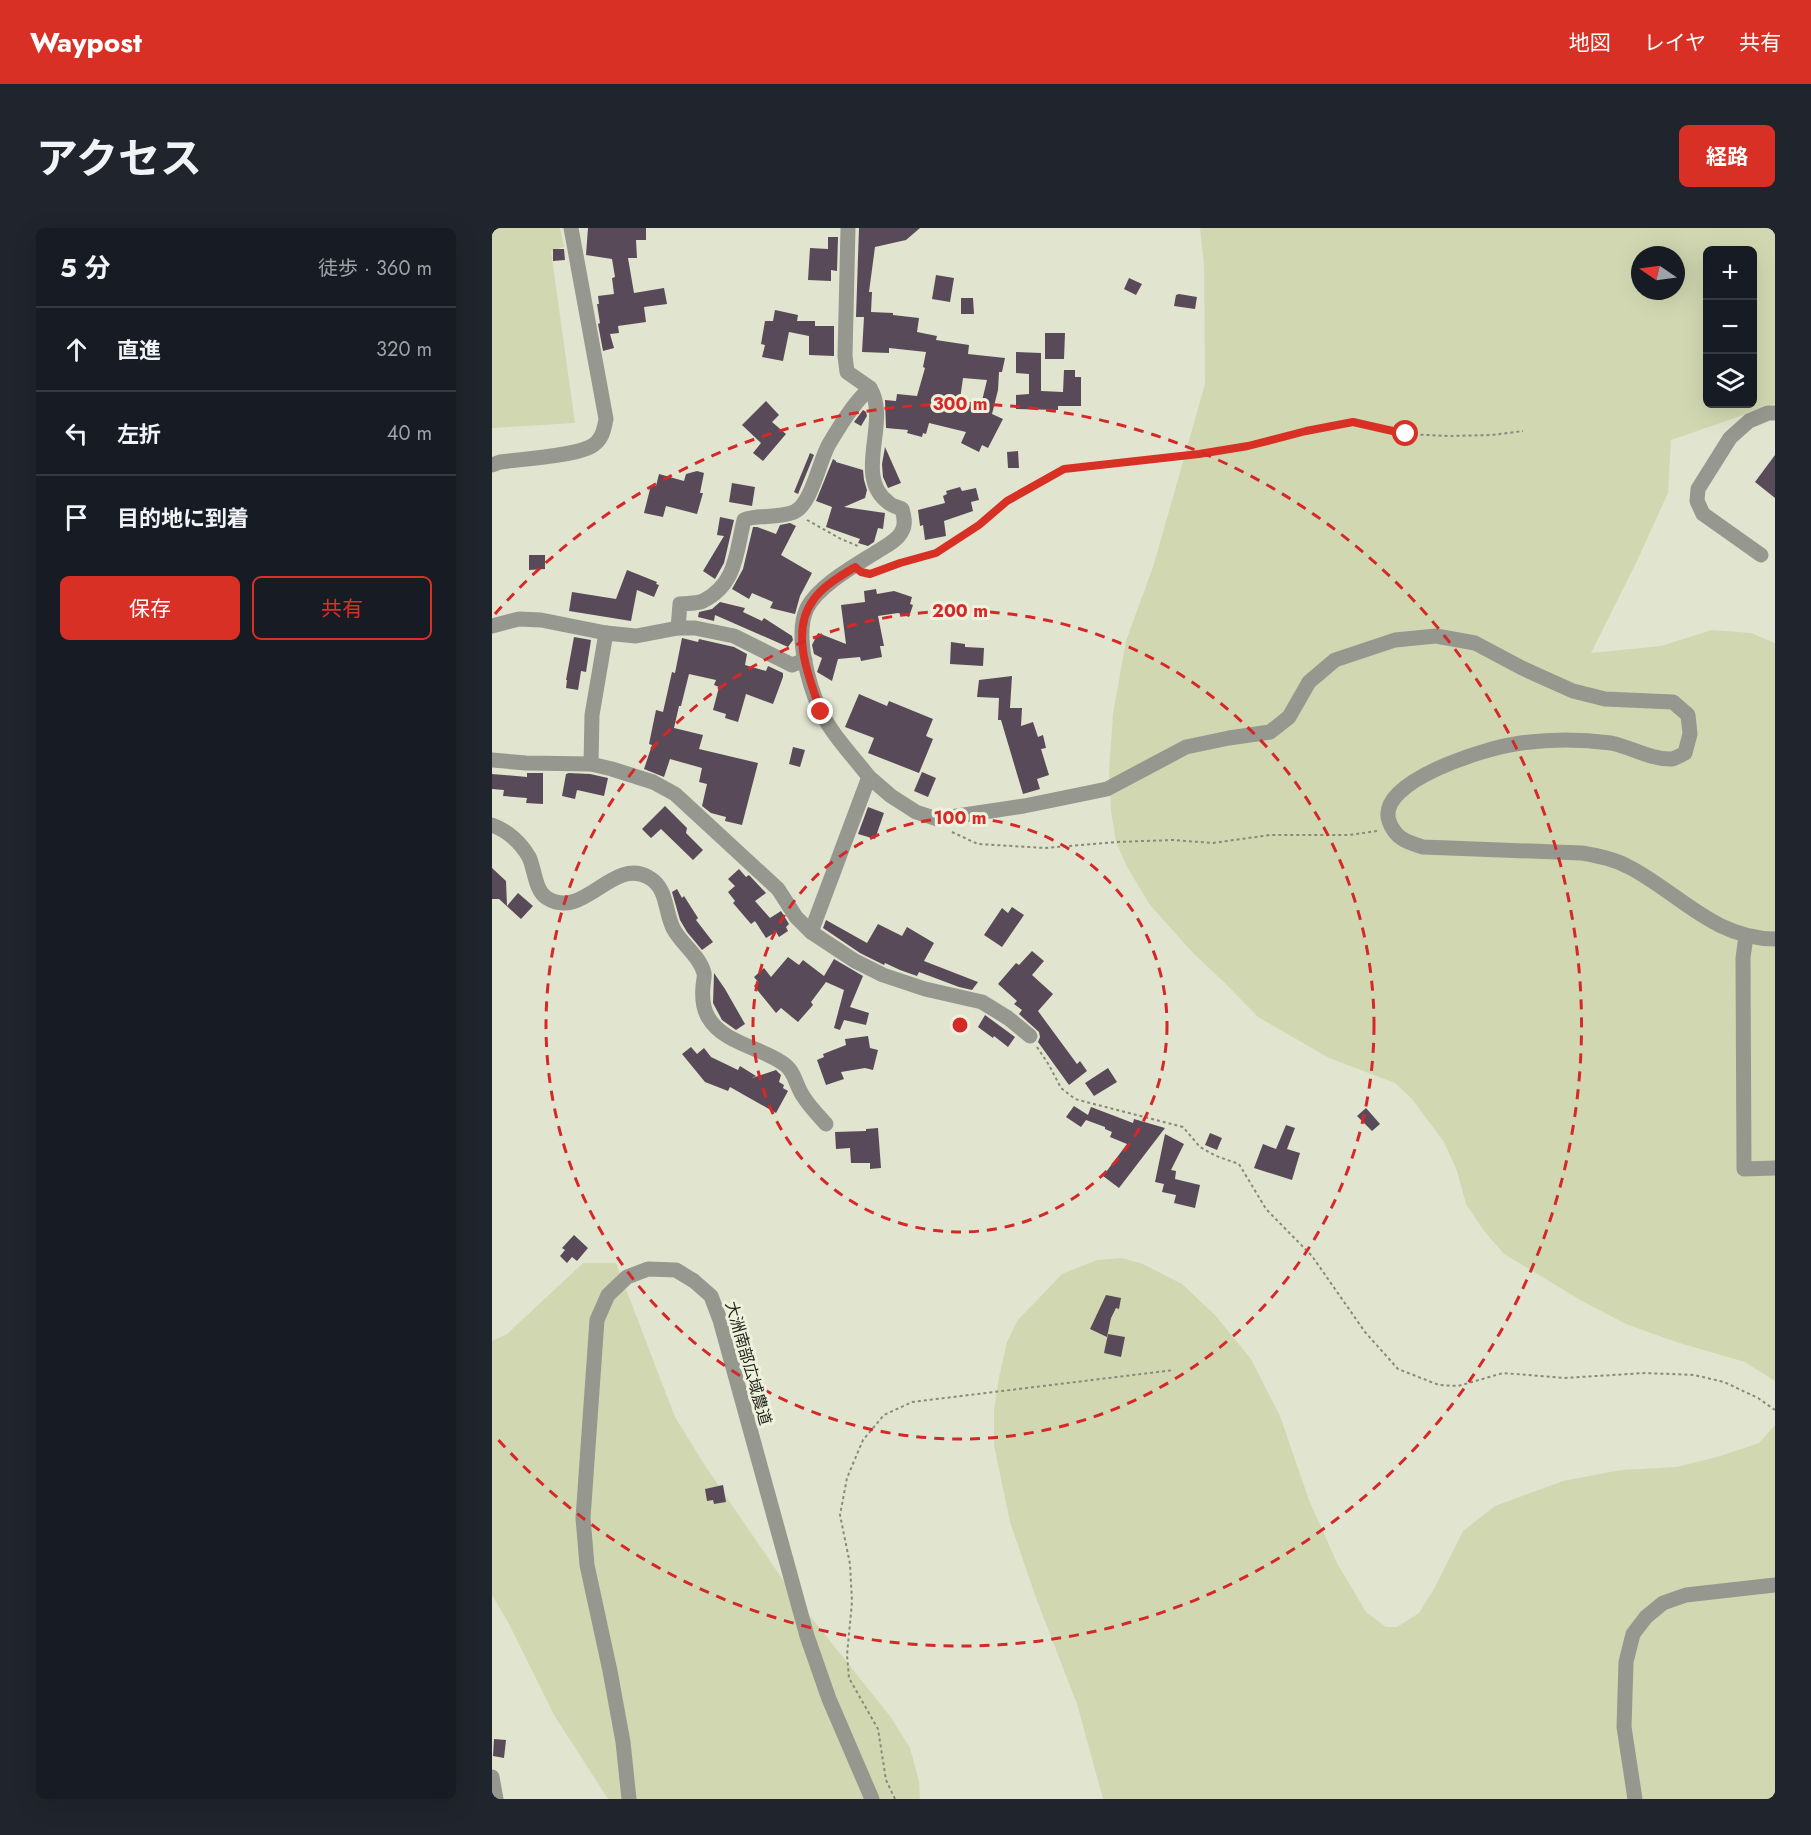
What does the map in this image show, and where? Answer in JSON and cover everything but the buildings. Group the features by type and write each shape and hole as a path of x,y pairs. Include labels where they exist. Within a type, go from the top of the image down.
{"street":[{"path":"492,465 574,452 592,446 604,434 606,419 571,228"},
{"path":"848,228 847,372 870,388 876,407 877,424 872,466 875,481 880,493 889,503 902,509 903,531 894,540 837,578 816,596 807,609 802,640 810,682 821,712 842,744 869,777 891,796 916,812 937,819 1024,806 1107,789 1186,747 1270,732 1289,717 1309,682 1335,660 1395,640 1436,636 1475,642 1522,668 1573,691 1605,699 1673,702 1688,715 1690,734 1685,753 1674,759 1653,756 1611,744 1560,740 1515,744 1465,757 1418,778 1393,798 1387,814 1392,829 1403,841 1423,847 1582,853 1607,858 1631,868 1721,927 1746,936 1775,939"},
{"path":"678,628 680,604 702,602 722,588 734,567 744,520 770,518 795,511 806,502 829,444 856,401 870,388"},
{"path":"1761,555 1703,514 1696,501 1698,489 1730,438 1749,421 1768,413 1775,413"},
{"path":"492,626 519,619 541,620 606,633 636,636 678,628 695,628 734,636 792,664 805,660"},
{"path":"591,764 592,715 606,633"},
{"path":"492,760 591,764 653,782 675,794 778,889 796,917 810,932 855,961 883,975 925,989 982,1002 1008,1018 1030,1036"},
{"path":"810,932 869,777"},
{"path":"492,825 517,841 529,858 542,894 549,899 562,903 576,902 618,877 633,872 645,875 655,882 663,892 673,928 700,964 704,974 703,1005 709,1019 718,1029 734,1039 783,1062 793,1073 803,1097 826,1124"},
{"path":"1746,936 1743,958 1744,1169 1775,1168"},
{"name":"大洲南部広域農道","path":"629,1799 623,1742 587,1565 583,1518 597,1320 608,1295 627,1277 648,1269 676,1270 694,1281 711,1296 720,1320 807,1636 829,1699 872,1799"},
{"path":"1635,1799 1624,1727 1626,1662 1633,1634 1646,1617 1663,1603 1686,1594 1775,1585"},
{"path":"492,1778 496,1799"}],"path":[{"path":"855,567 861,572 870,574 936,553 979,525 1007,501 1064,469 1199,454 1248,446 1353,422 1406,434 1492,435 1523,431"},
{"path":"795,511 815,526 856,544 871,556"},
{"path":"948,818 952,832 978,844 1045,848 1173,840 1213,843 1270,835 1349,835 1392,829"},
{"path":"1030,1036 1061,1088 1075,1099 1183,1127 1200,1147 1216,1156 1239,1164 1266,1209 1312,1256 1365,1332 1398,1369 1439,1385 1458,1386 1503,1373 1564,1378 1645,1373 1694,1375 1724,1382 1758,1398 1775,1410"},
{"path":"895,1799 886,1780 878,1729 849,1678 847,1655 852,1602 850,1564 840,1515 847,1478 863,1440 884,1415 912,1402 1174,1370"}],"green space":[{"path":"492,228 560,228 564,247 551,251 575,423 492,428"},
{"path":"1200,228 1775,228 1775,404 1671,440 1668,493 1591,653 1661,646 1712,630 1751,633 1775,643 1775,1381 1745,1362 1676,1342 1626,1324 1582,1301 1504,1254 1484,1231 1466,1204 1457,1171 1444,1142 1412,1099 1395,1083 1329,1058 1258,1017 1193,953 1150,905 1127,867 1116,842 1111,811 1109,772 1113,714 1126,641 1154,564 1205,384 1204,266"},
{"path":"1122,1258 1143,1264 1182,1284 1215,1315 1251,1359 1280,1416 1309,1500 1337,1563 1366,1612 1386,1627 1397,1627 1419,1613 1434,1589 1463,1531 1495,1506 1563,1481 1621,1470 1676,1467 1717,1457 1759,1443 1775,1425 1775,1799 1103,1799 1077,1704 1036,1598 1010,1522 994,1445 994,1410 1007,1342 1017,1321 1062,1274 1097,1260"},
{"path":"583,1263 616,1263 675,1417 706,1467 794,1596 890,1716 910,1748 919,1781 920,1799 608,1799 554,1715 492,1595 492,1341 507,1334"}],"route":[{"path":"821,712 805,660 802,640 803,624 807,609 816,596 837,578 855,567 861,572 870,574 936,553 979,525 1007,501 1064,469 1199,454 1248,446 1353,422 1406,434"}]}
